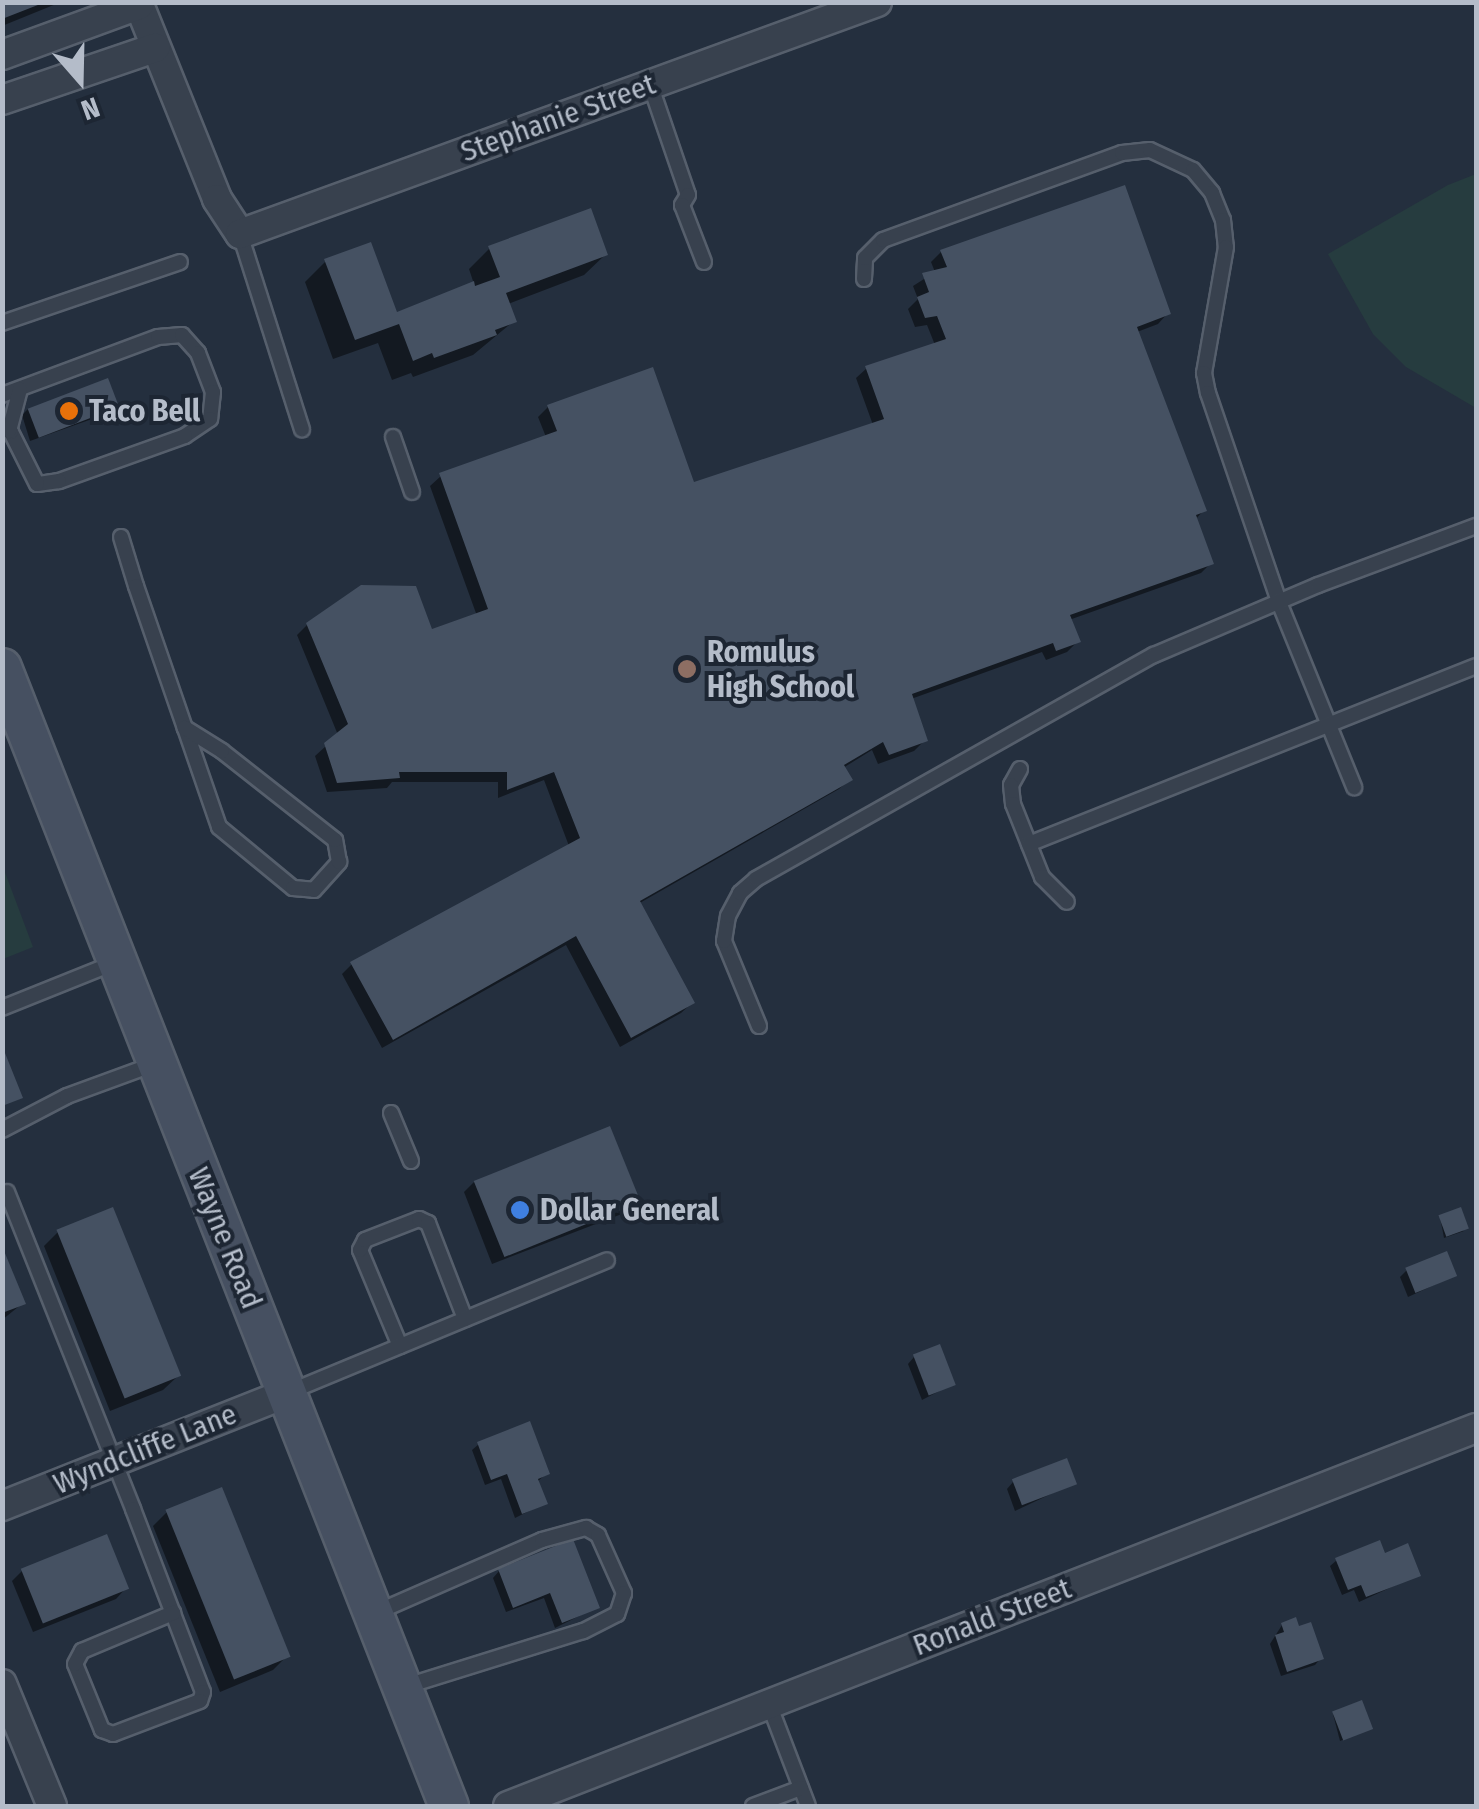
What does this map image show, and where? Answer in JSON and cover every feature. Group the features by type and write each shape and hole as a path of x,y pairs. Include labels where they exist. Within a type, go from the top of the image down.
{"main road":[{"name":"Wayne Road","path":"4,678 119,961 449,1806"}],"street":[{"name":"Stephanie Street","path":"240,234 877,2"},
{"path":"2,55 144,20"},
{"path":"2,100 144,20"},
{"path":"144,20 216,198 240,234"},
{"name":"Wyndcliffe Lane","path":"2,1506 287,1392"},
{"name":"Ronald Street","path":"508,1806 1476,1428"},
{"path":"2,1684 52,1806"}],"lane":[{"path":"650,84 688,196 682,205 704,262"},
{"path":"864,279 865,258 883,240 1122,153 1150,150 1193,170 1212,193 1226,247 1206,383 1279,602 1354,787"},
{"path":"240,234 302,429"},
{"path":"2,322 180,262"},
{"path":"2,395 158,337 182,336 198,353 213,392 210,419 186,436 59,481 38,484 6,429 20,389"},
{"path":"393,437 412,492"},
{"path":"759,1026 724,941 728,916 740,892 756,879 1154,655 1476,526"},
{"path":"121,537 185,728 219,827 292,888 314,890 339,862 335,840 222,751 185,728"},
{"path":"1029,844 1476,666"},
{"path":"1020,769 1011,784 1013,804 1042,877 1068,902"},
{"path":"2,1008 119,961"},
{"path":"2,1130 67,1096 158,1062"},
{"path":"391,1113 411,1160"},
{"path":"7,1192 114,1462 173,1613 203,1692 200,1701 112,1734 102,1730 75,1664 82,1651 173,1613"},
{"path":"400,1346 360,1250 365,1240 419,1219 428,1222 465,1318"},
{"path":"287,1392 607,1260"},
{"path":"374,1613 542,1540 586,1528 598,1535 624,1593 617,1614 583,1631 402,1687"},
{"path":"769,1704 808,1806"},
{"path":"753,1806 801,1788"}],"green space":[{"path":"1476,174 1476,408 1406,367 1373,334 1328,254 1448,185"},
{"path":"3,867 33,947 2,959"}],"building":[{"path":"2,2 43,2 43,3 2,19"},
{"path":"1125,185 1171,314 1137,327 1207,511 1196,515 1214,564 1070,615 1081,642 1056,651 1053,643 912,694 928,741 889,755 883,742 844,765 853,780 640,901 695,1003 631,1038 576,936 393,1040 350,962 580,838 554,772 507,790 507,772 399,772 400,778 337,783 324,743 348,724 306,623 361,585 416,586 432,629 488,609 439,473 557,431 547,405 653,367 694,482 884,419 865,366 946,339 937,316 925,318 917,297 929,292 922,273 947,267 940,250"},
{"path":"591,208 608,255 506,293 517,322 495,330 497,335 434,358 432,353 413,361 399,324 355,340 324,259 371,242 397,312 474,281 475,286 500,277 488,246"},
{"path":"108,378 119,407 39,438 28,409"},
{"path":"5,1053 23,1098 2,1106 2,1054"},
{"path":"610,1126 641,1202 504,1257 474,1181"},
{"path":"113,1207 181,1376 125,1399 56,1230"},
{"path":"1461,1207 1469,1229 1446,1237 1438,1215"},
{"path":"2,1246 26,1304 2,1313"},
{"path":"1447,1251 1457,1276 1415,1293 1405,1268"},
{"path":"940,1344 956,1385 929,1395 913,1354"},
{"path":"530,1421 550,1474 538,1479 548,1504 522,1514 507,1474 491,1480 477,1442"},
{"path":"1067,1458 1077,1484 1022,1505 1012,1479"},
{"path":"222,1487 291,1657 234,1680 165,1510"},
{"path":"107,1534 129,1589 43,1624 21,1569"},
{"path":"573,1539 600,1608 562,1623 550,1593 513,1608 498,1569"},
{"path":"1380,1540 1385,1553 1408,1543 1421,1576 1366,1597 1361,1585 1348,1590 1335,1558"},
{"path":"1296,1617 1299,1626 1311,1622 1324,1659 1287,1672 1275,1635 1284,1632 1281,1623"},
{"path":"1362,1700 1373,1729 1343,1740 1332,1711"}],"place":[{"name":"Taco Bell","path":"69,411"},
{"name":"Romulus High School","path":"687,669"},
{"name":"Dollar General","path":"520,1210"}]}
